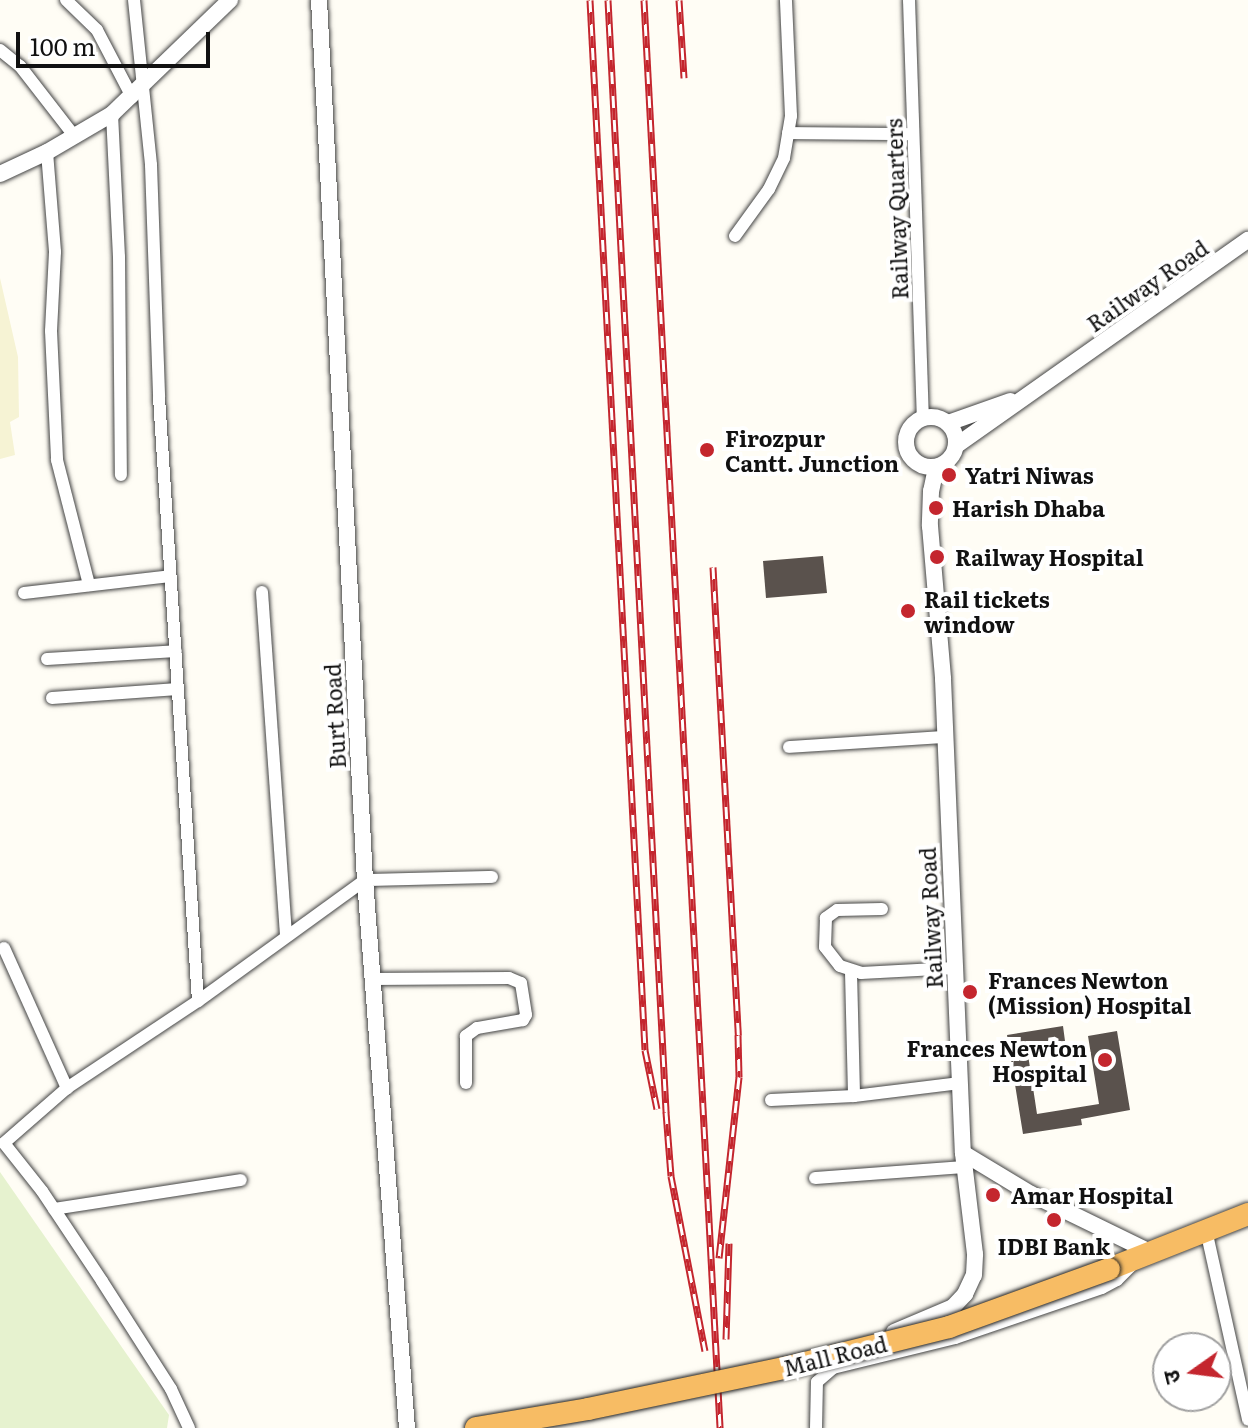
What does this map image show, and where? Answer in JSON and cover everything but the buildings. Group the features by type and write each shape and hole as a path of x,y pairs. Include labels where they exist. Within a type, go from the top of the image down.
{"highway":[{"name":"Mall Road","path":"476,1428 588,1409 829,1357 949,1327 1145,1256 1248,1214"},
{"name":"Mall Road","path":"1183,1241 1248,1230"}],"street":[{"path":"66,0 97,30 138,92"},
{"path":"134,0 138,92 152,179 159,397 198,1001"},
{"path":"0,174 75,137 112,114 230,0"},
{"name":"Burt Road","path":"319,0 365,880 407,1428"},
{"path":"735,236 769,189 784,158 791,75 786,0"},
{"name":"Railway Quarters","path":"909,0 923,417"},
{"path":"0,50 20,66 75,137"},
{"path":"112,114 117,185 121,475"},
{"path":"788,133 913,134"},
{"path":"47,152 55,252 51,331 57,460 89,585"},
{"name":"Railway Road","path":"957,445 1248,240"},
{"name":"Railway Road","path":"948,423 1032,393"},
{"path":"923,417 935,417 948,423 957,445 950,460 936,468 923,467 913,461 906,450 906,435 912,424 923,417"},
{"name":"Railway Road","path":"829,1357 953,1307 965,1294 974,1275 975,1254 964,1160 945,737 930,526 931,491 936,468"},
{"path":"24,593 170,576"},
{"path":"262,592 286,935"},
{"path":"47,659 176,651"},
{"path":"52,698 178,689"},
{"path":"789,747 945,737"},
{"path":"189,1428 171,1389 54,1209 2,1142 67,1088 198,1001 365,880 492,877"},
{"path":"882,909 837,910 826,918 825,947 840,966 851,972 955,968"},
{"path":"4,948 67,1088"},
{"path":"851,972 854,1096"},
{"path":"372,979 509,978 521,983 526,1015 523,1020 477,1028 466,1036 466,1083"},
{"path":"771,1100 854,1096 960,1083"},
{"path":"815,1178 964,1160 1145,1256 1117,1280 1102,1288 955,1338 833,1368 817,1382 816,1428"},
{"path":"54,1209 241,1180"},
{"path":"1208,1239 1248,1420"}],"shaded area":[{"path":"0,278 18,357 19,417 10,422 15,455 0,459"}],"green space":[{"path":"0,1172 169,1415 167,1428 0,1428"}],"railway":[{"path":"590,0 645,1050 657,1109"},
{"path":"608,0 666,1112 671,1176 705,1351"},
{"path":"644,0 720,1428"},
{"path":"679,0 684,78"},
{"path":"713,567 739,1077 719,1258"},
{"path":"726,1339 729,1243"}],"place":[{"name":"Firozpur Cantt. Junction","path":"707,450"},
{"name":"Yatri Niwas","path":"949,475"},
{"name":"Harish Dhaba","path":"936,508"},
{"name":"Railway Hospital","path":"937,557"},
{"name":"Rail tickets window","path":"908,611"},
{"name":"Frances Newton (Mission) Hospital","path":"970,992"},
{"name":"Frances Newton Hospital","path":"1105,1060"},
{"name":"Amar Hospital","path":"993,1195"},
{"name":"IDBI Bank","path":"1054,1220"}]}
